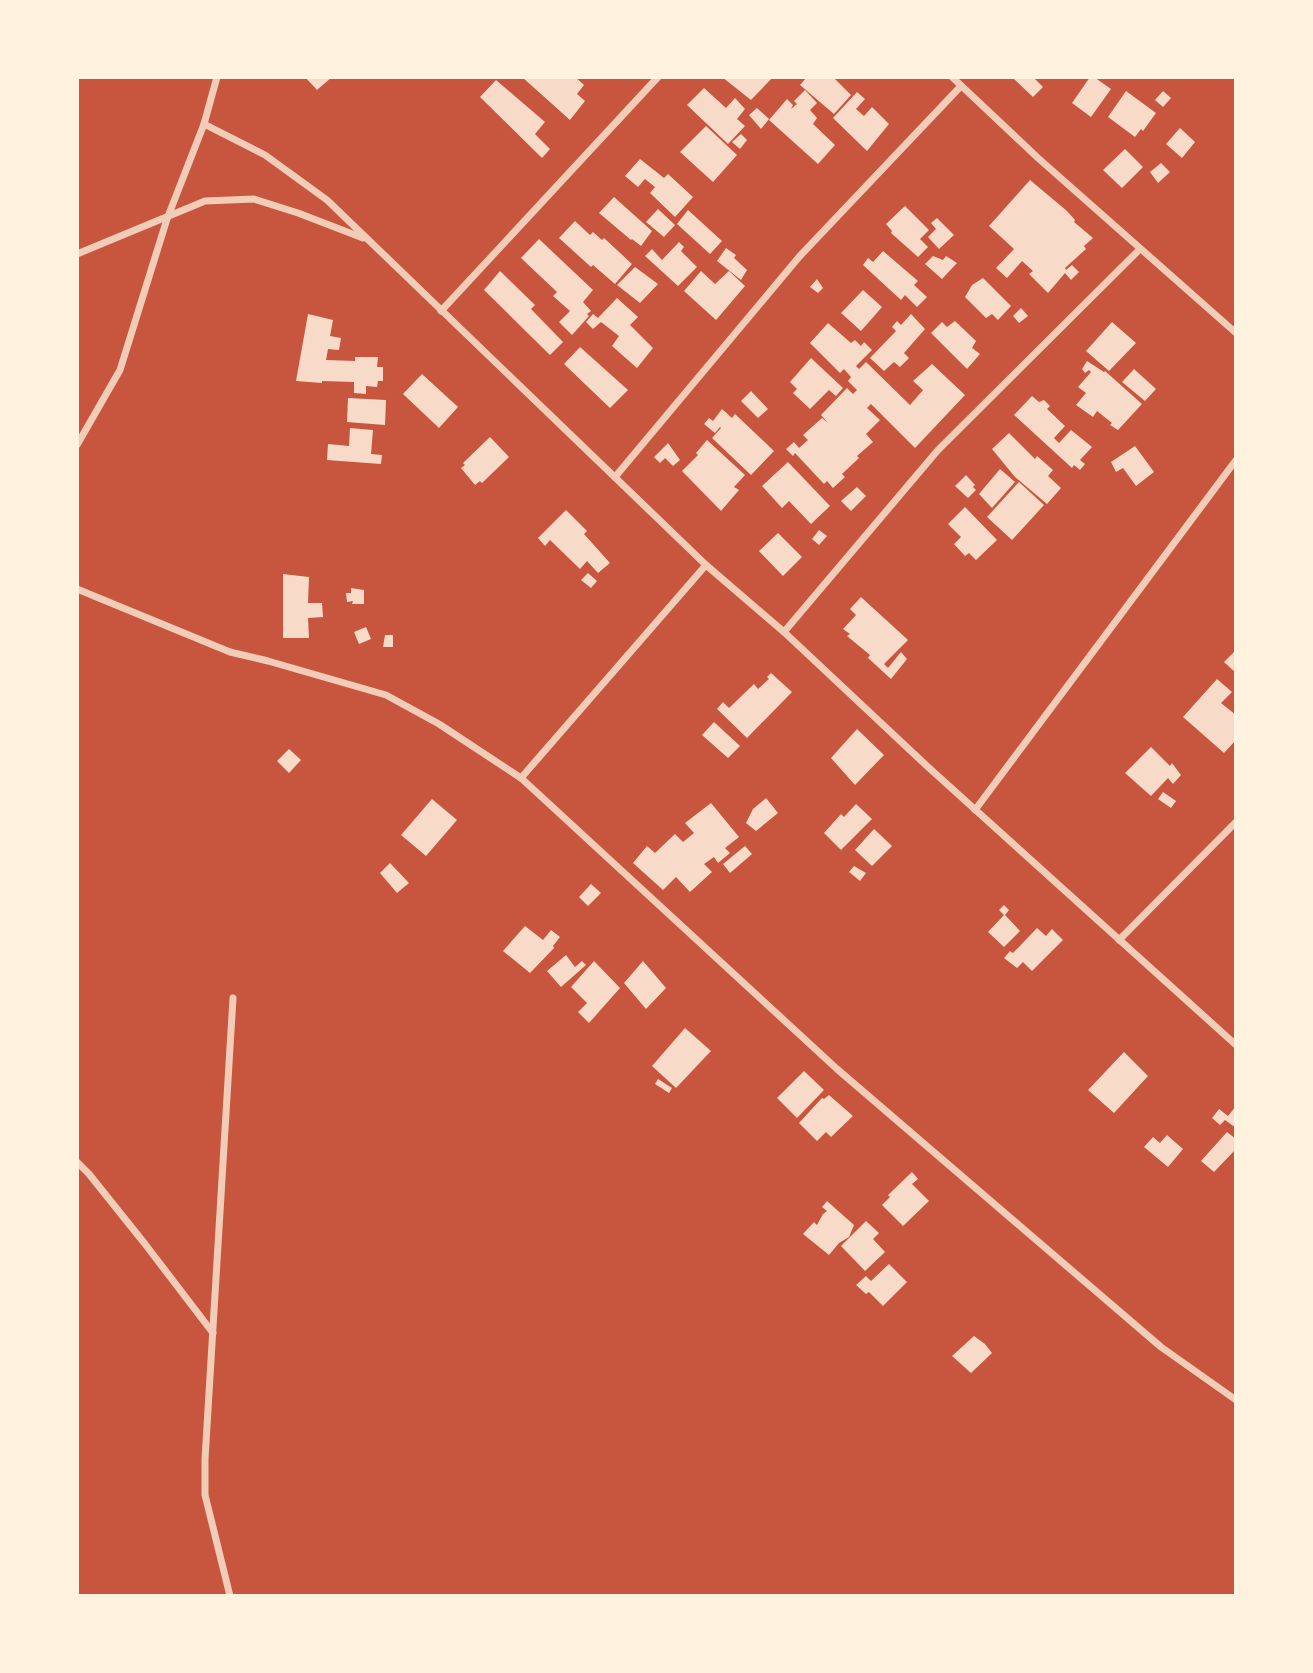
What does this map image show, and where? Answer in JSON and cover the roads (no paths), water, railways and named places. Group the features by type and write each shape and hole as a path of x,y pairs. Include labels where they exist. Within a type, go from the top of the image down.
{"street":[{"path":"77,445 120,370 166,219 204,124 217,77"},
{"path":"441,311 658,77"},
{"path":"952,77 1038,158 1236,333"},
{"path":"615,477 799,257 961,86"},
{"path":"204,124 275,163 327,200 706,565 784,632 975,810 1236,1045"},
{"path":"77,254 205,201 254,199 369,241"},
{"path":"784,632 938,450 1140,249"},
{"path":"975,810 1236,460"},
{"path":"521,778 706,565"},
{"path":"77,589 230,652 386,695 439,724 521,778 837,1069 1161,1347 1236,1400"},
{"path":"1119,940 1236,822"},
{"path":"230,1596 205,1495 205,1423 233,998"},
{"path":"77,1162 145,1244 213,1333"}]}
